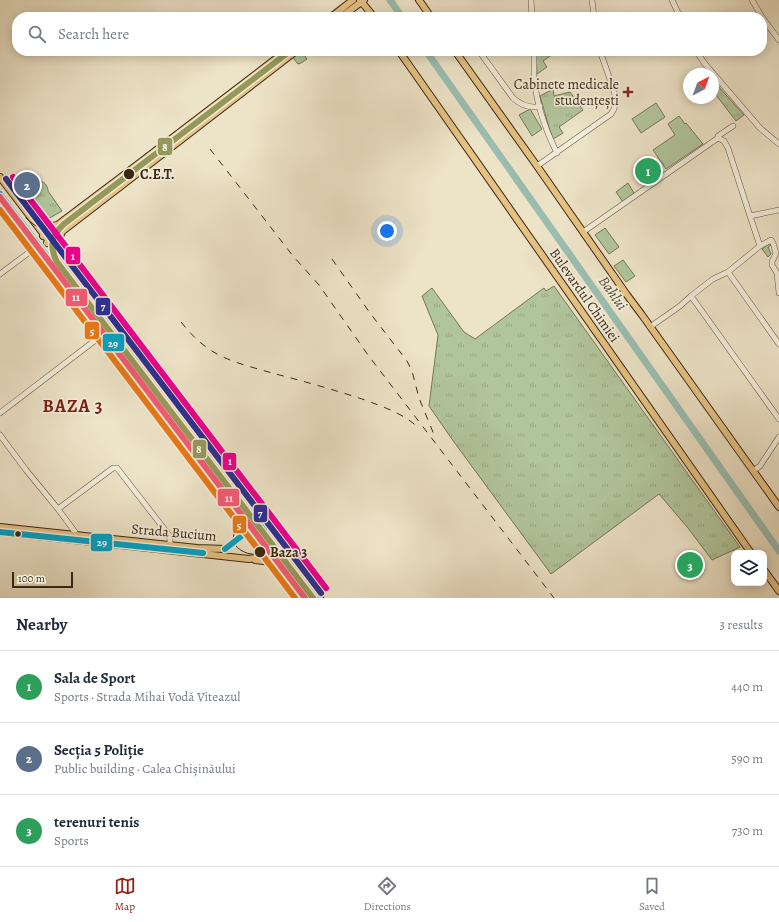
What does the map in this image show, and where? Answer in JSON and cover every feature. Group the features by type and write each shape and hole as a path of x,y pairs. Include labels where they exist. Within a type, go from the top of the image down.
{"main road":[{"path":"337,12 352,0"},
{"path":"419,0 427,12"},
{"path":"348,12 362,1 370,12"},
{"path":"38,245 49,241 62,226 280,56"},
{"path":"38,245 44,235 62,226 289,56"},
{"name":"Bulevardul Chimiei","path":"403,56 750,550"},
{"path":"459,56 779,507"},
{"path":"0,177 320,598"},
{"path":"0,194 307,598"},
{"path":"31,217 42,226 62,226"},
{"path":"60,255 58,240 62,226"},
{"path":"253,527 261,526 269,531 271,540 269,548"},
{"name":"Strada Bucium","path":"0,527 74,537 170,547 249,559 263,557 269,548"},
{"name":"Strada Bucium","path":"170,547 225,549 253,527"},
{"name":"Strada Bucium","path":"0,532 74,537"},
{"path":"249,559 280,563"},
{"path":"767,574 779,591"}],"street":[{"path":"531,0 532,12"},
{"path":"592,0 593,12"},
{"path":"672,0 678,12"},
{"path":"752,0 759,12"},
{"path":"767,24 779,40"},
{"path":"483,56 513,98 518,102 532,107 540,106"},
{"path":"534,56 534,76 540,106 548,134 557,152"},
{"path":"537,166 610,114 616,100 602,56"},
{"path":"699,56 760,128 779,144"},
{"path":"583,232 733,126"},
{"path":"718,138 724,141 728,148 760,246"},
{"path":"750,216 779,210"},
{"path":"650,327 680,306 713,279 728,272 760,246 771,240 776,254 772,265 778,274 779,293"},
{"path":"0,274 38,245"},
{"path":"728,272 779,344"},
{"path":"691,296 779,419"},
{"path":"0,413 106,332"},
{"path":"0,435 75,532 74,537"},
{"path":"753,471 760,466 779,437"},
{"path":"58,509 115,467 120,470 169,535 170,547"}],"green space":[{"path":"293,56 305,56 307,59 298,64"},
{"path":"536,56 550,56 543,61 547,67 537,74"},
{"path":"719,87 744,115 736,121 719,99"},
{"path":"553,89 554,96 570,92 583,110 559,127 563,133 553,139 540,96"},
{"path":"656,103 665,117 641,133 632,119"},
{"path":"530,109 542,129 532,136 519,115"},
{"path":"679,116 703,144 666,169 653,150 675,135 668,124"},
{"path":"41,181 46,185 48,191 62,211 46,220 44,223 42,223 26,201 25,197 39,187 38,184"},
{"path":"628,183 634,193 623,202 616,192"},
{"path":"605,228 619,247 609,254 595,235"},
{"path":"770,243 771,245 768,247 771,254 768,257 762,249"},
{"path":"623,260 635,276 626,282 614,266"},
{"path":"554,286 740,547 712,560 688,528 659,494 551,574 429,406 438,335 422,296 432,288 464,332 475,339 544,288 546,291"},
{"path":"687,551 702,571 693,578 678,558"}],"waterway":[{"name":"Bahlui","path":"390,0 398,12"},
{"name":"Bahlui","path":"430,56 779,551"}],"tram line":[{"name":"5","path":"0,210 295,598"},
{"path":"26,218 35,225 44,229 54,229 64,224"},
{"path":"237,499 241,517 233,540 237,547 247,553 258,554 262,552 266,548 267,542 264,530"}],"railway":[{"path":"210,149 293,256 319,285 368,355 554,598"},
{"path":"332,259 370,313 407,361 412,371 419,398 435,437"},
{"path":"181,322 203,345 219,355 233,361 365,400 387,408 419,428"}],"transit line":[{"name":"8","path":"283,56 64,224 56,233 52,246 57,262 313,598"},
{"name":"1","path":"13,177 326,588"},
{"name":"7","path":"6,179 321,593"},
{"name":"29","path":"0,194 307,598"},
{"name":"11","path":"0,197 305,598"},
{"name":"29","path":"225,549 253,527 261,526 265,528"},
{"name":"29","path":"0,532 203,553"}],"place":[{"name":"Cabinete medicale studențești","path":"628,92"},
{"name":"Sala de Sport","path":"648,171"},
{"name":"C.E.T.","path":"129,174"},
{"name":"Secția 5 Poliție","path":"27,185"},
{"name":"Baza 3","path":"260,552"},
{"name":"terenuri tenis","path":"690,565"}],"district":[{"name":"BAZA 3","path":"73,406"}]}
